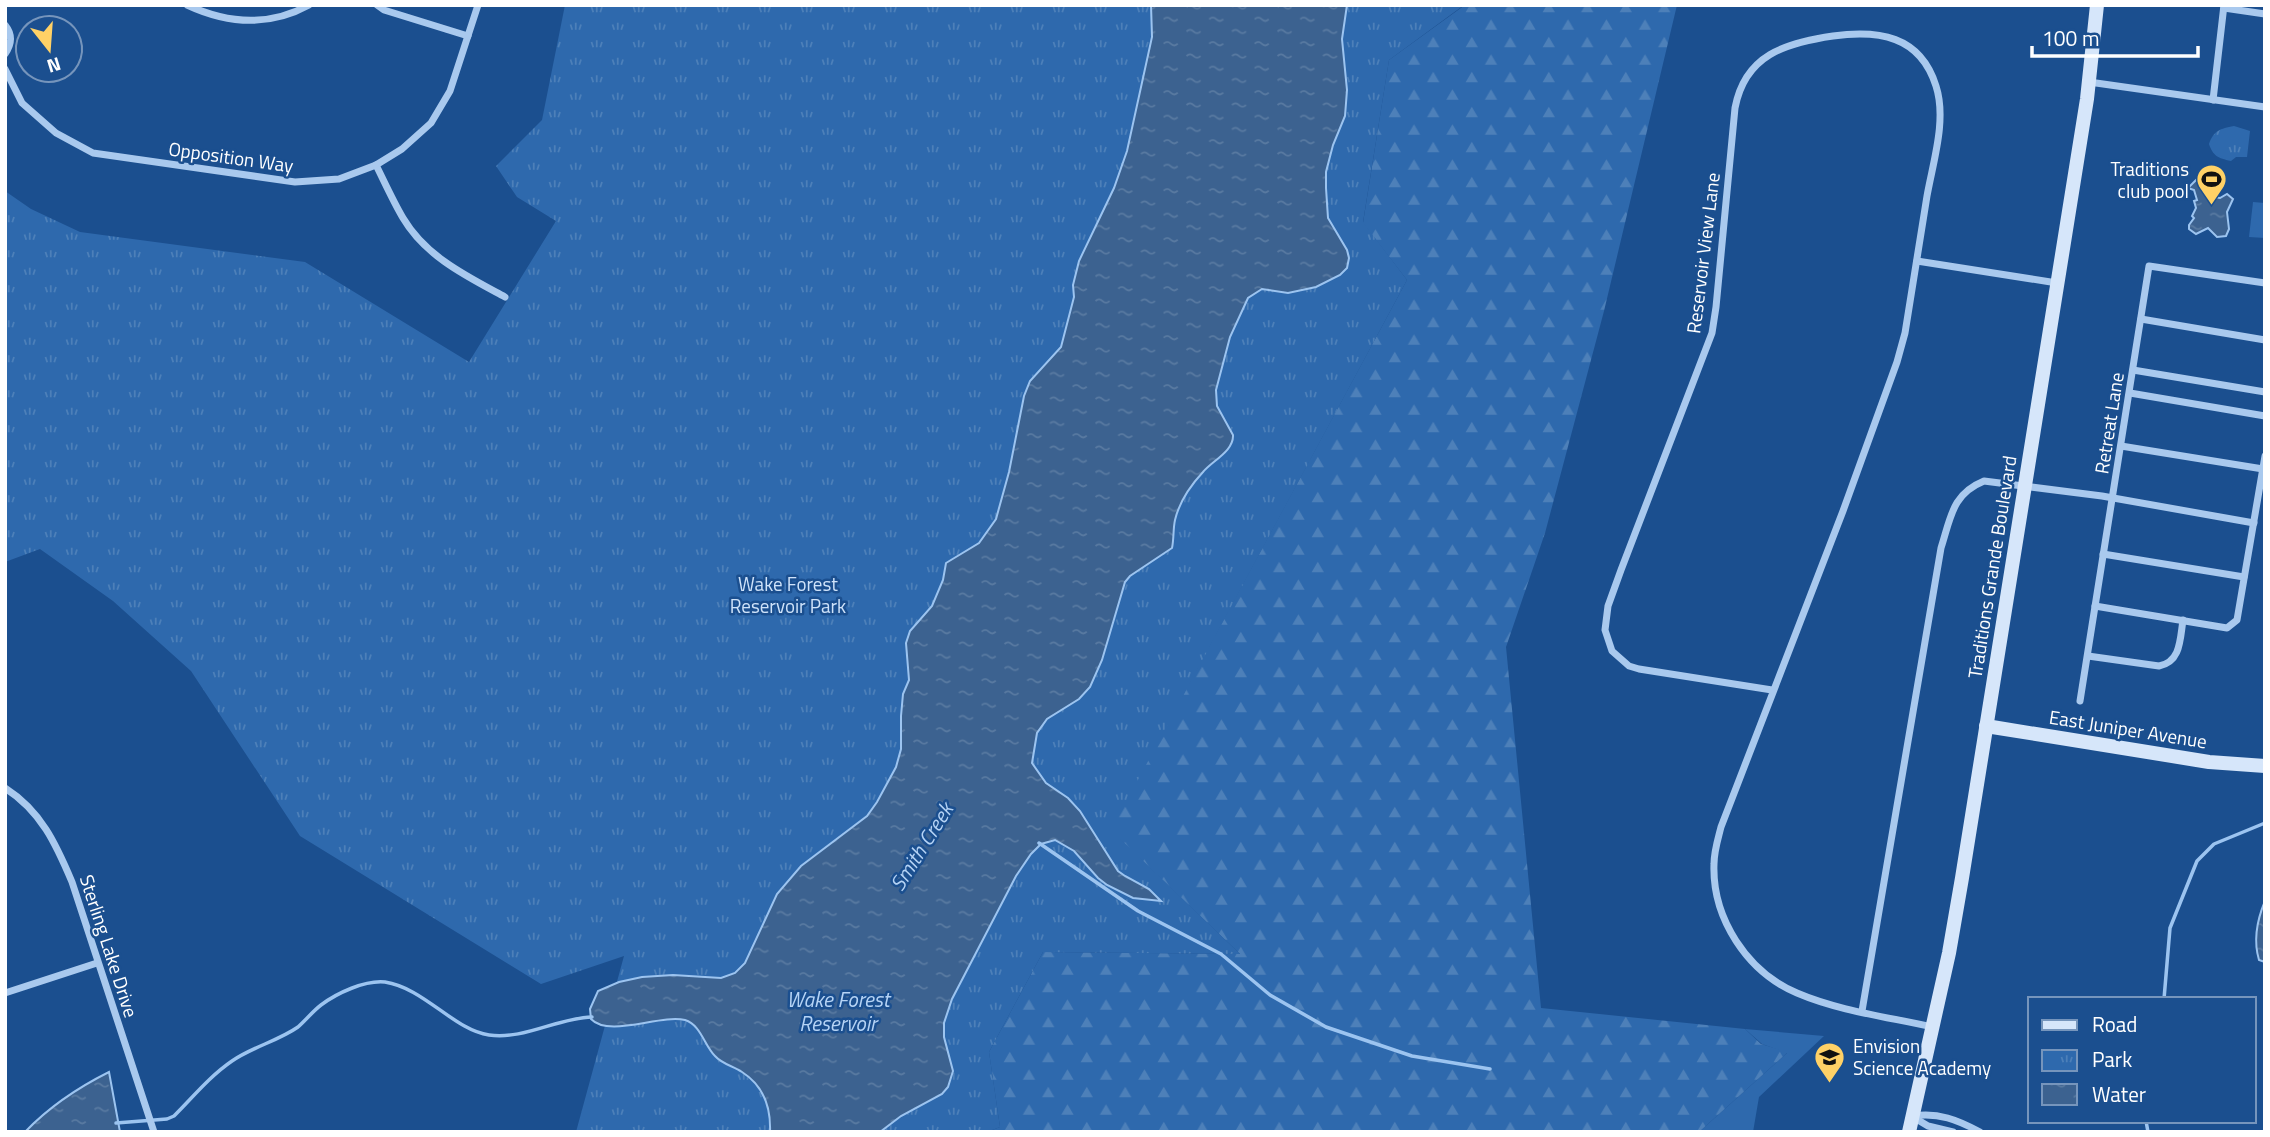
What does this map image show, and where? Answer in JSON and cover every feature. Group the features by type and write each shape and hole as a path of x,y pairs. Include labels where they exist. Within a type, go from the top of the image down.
{"main road":[{"name":"Traditions Grande Boulevard","path":"1909,1132 1949,953 2089,82 2096,5"},
{"name":"East Juniper Avenue","path":"1986,726 2209,762 2265,766"}],"street":[{"path":"187,5 212,16 245,22 267,21 309,5"},
{"path":"377,5 384,10 468,36"},
{"name":"Opposition Way","path":"5,69 22,103 55,133 93,153 295,182 339,178 376,165 402,149 431,123 450,91 478,5"},
{"path":"2213,100 2224,7 2265,14"},
{"path":"5,25 11,42 5,54"},
{"name":"Reservoir View Lane","path":"1772,690 1657,674 1629,666 1612,651 1604,620 1707,349 1716,307 1737,96 1748,75 1765,57 1798,42 1867,32 1881,34 1905,44 1925,64 1936,85 1940,107 1905,333 1838,523 1721,827 1716,848 1715,877 1721,911 1739,946 1770,978 1798,994 1934,1027"},
{"path":"2089,82 2265,107"},
{"path":"376,165 404,220 428,248 456,270 506,297"},
{"path":"1916,261 2057,283"},
{"name":"Retreat Lane","path":"2080,701 2149,266 2265,283"},
{"path":"2141,319 2265,340"},
{"path":"2133,370 2265,392"},
{"path":"2130,393 2265,416"},
{"path":"2121,446 2263,469"},
{"path":"2095,606 2227,628 2237,620 2265,456"},
{"path":"1861,1011 1941,548 1957,502 1969,487 1984,481 2025,485 2254,523"},
{"path":"2103,554 2244,577"},
{"path":"2088,656 2159,666 2167,664 2174,660 2178,652 2183,620"},
{"name":"Sterling Lake Drive","path":"5,788 22,799 40,818 55,843 72,882 154,1132"},
{"path":"5,993 97,963"},
{"path":"1913,1116 1929,1113 1958,1120 1980,1132"},
{"path":"1913,1116 1928,1126 1953,1132"}],"green space":[{"name":"Wake Forest Reservoir Park","path":"565,5 1464,5 1389,60 1363,222 1407,280 1111,830 1240,954 1043,952 989,1052 1000,1127 987,1132 576,1132 624,956 541,984 300,836 191,671 113,601 40,549 5,562 5,191 31,209 80,232 305,262 469,362 556,221 517,197 496,166 542,120"},
{"path":"1465,5 1677,5 1604,311 1545,533 1506,647 1541,1008 1745,1029 1761,1044 1788,1052 1699,1132 987,1132 1000,1127 989,1052 1043,952 1240,954 1110,830 1407,280 1363,223 1389,60"},
{"path":"2234,126 2250,131 2247,157 2236,157 2231,161 2217,156 2209,144 2218,131"},
{"path":"2253,202 2265,203 2265,238 2249,237"},
{"path":"1745,1029 1824,1036 1759,1097 1753,1132 1699,1132 1787,1053 1762,1044"}],"water":[{"name":"Wake Forest Reservoir","path":"1151,5 1347,5 1342,39 1347,90 1345,116 1333,145 1326,172 1326,188 1328,218 1347,250 1347,268 1340,275 1316,287 1288,293 1262,289 1248,298 1230,337 1216,390 1217,406 1233,435 1230,446 1203,472 1179,507 1172,548 1125,582 1102,660 1090,687 1079,699 1047,719 1037,733 1032,763 1046,783 1068,798 1080,811 1118,871 1149,889 1161,901 1133,898 1107,885 1074,851 1055,840 1041,844 1016,876 952,999 944,1023 944,1037 953,1071 948,1087 942,1094 901,1116 880,1132 770,1132 769,1114 761,1091 750,1078 718,1059 695,1026 685,1020 675,1019 610,1026 591,1019 590,1009 598,991 619,982 673,975 721,978 735,973 745,963 777,894 801,866 867,816 877,802 896,767 901,749 903,694 909,680 906,643 910,631 932,606 943,580 946,563 979,543 996,519 1009,472 1024,396 1030,381 1061,347 1074,297 1073,285 1079,261 1114,188 1127,151 1152,37"},
{"name":"Traditions club pool","path":"2197,179 2206,179 2205,184 2214,197 2220,198 2227,194 2233,199 2227,212 2229,229 2226,236 2217,237 2208,228 2196,234 2189,229 2196,208 2194,201 2197,200 2194,190 2188,188"},
{"path":"2265,901 2265,962 2259,960 2256,938"},
{"path":"109,1072 120,1132 25,1132 64,1099"}],"waterway":[{"path":"2164,997 2170,928 2197,861 2214,844 2265,823"},
{"path":"1039,843 1138,911 1221,954 1270,995 1326,1027 1412,1056 1490,1069"},
{"path":"116,1123 167,1119 174,1116 232,1061 298,1027 335,996 369,983 385,982 413,992 463,1025 489,1035 528,1032 592,1017"},
{"path":"2146,1123 2148,1132"}],"place":[{"name":"Traditions club pool","path":"2212,207"},
{"name":"Envision Science Academy","path":"1830,1084"}],"water label":[{"name":"Smith Creek","path":"922,847"}]}
